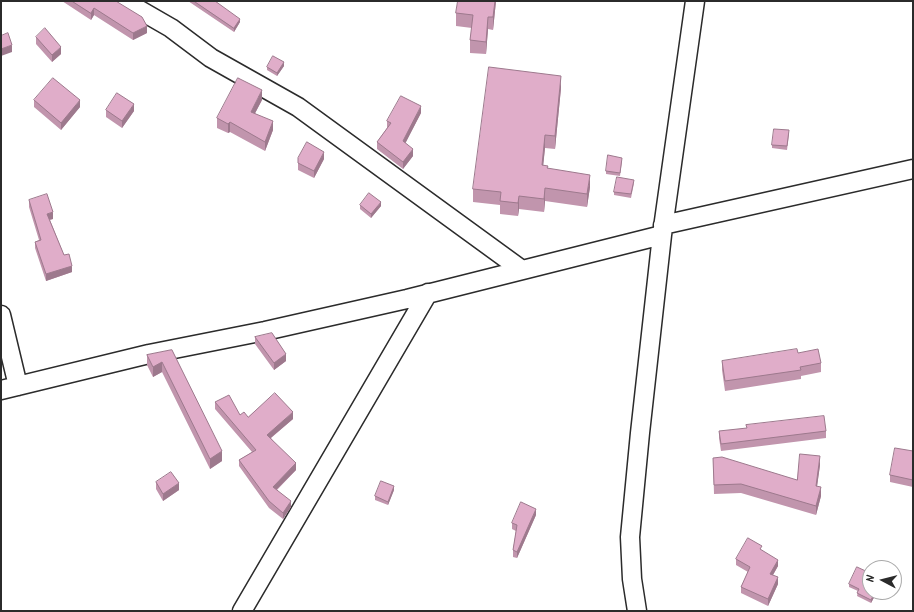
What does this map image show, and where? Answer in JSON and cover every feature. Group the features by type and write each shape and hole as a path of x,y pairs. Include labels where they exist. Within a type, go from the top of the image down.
{"street":[{"path":"124,1 171,28 211,58 298,107 522,270"},
{"path":"637,611 632,579 630,537 663,230 695,1"},
{"path":"1,315 10,388 149,354 265,331 428,293 522,270 663,230 913,169"},
{"path":"242,611 428,293"}],"building":[{"path":"72,1 116,1 142,17 147,26 133,33 94,8 91,13"},
{"path":"194,1 215,1 240,19 234,28"},
{"path":"458,1 495,1 493,17 488,17 486,42 470,40 473,15 456,13"},
{"path":"45,28 61,47 52,55 36,37"},
{"path":"8,33 12,45 1,49 1,36"},
{"path":"273,56 284,62 277,73 267,67"},
{"path":"489,67 561,76 555,136 545,135 542,165 548,166 547,168 590,175 587,194 545,188 544,199 519,196 518,203 500,201 501,192 473,189"},
{"path":"53,78 80,100 61,123 34,100"},
{"path":"238,78 262,90 251,112 273,121 265,142 230,122 228,124 217,118"},
{"path":"117,93 134,104 122,121 106,110"},
{"path":"401,96 421,106 403,141 413,149 403,162 377,142 391,123 387,121"},
{"path":"774,129 789,130 787,146 772,145"},
{"path":"307,142 324,152 314,171 298,163 298,158"},
{"path":"608,155 622,158 620,173 606,171"},
{"path":"617,177 634,180 631,194 614,192"},
{"path":"369,193 381,202 371,214 360,205"},
{"path":"47,194 53,212 47,214 64,255 69,254 72,266 46,274 35,242 41,240 29,200"},
{"path":"272,333 286,354 274,363 255,337"},
{"path":"797,349 798,353 818,349 821,363 800,367 801,370 725,381 722,361"},
{"path":"172,350 222,451 210,459 162,362 153,367 147,355"},
{"path":"275,393 293,412 267,435 296,463 273,487 291,501 283,513 269,501 239,460 256,450 215,402 229,395 240,415 244,412 248,417"},
{"path":"824,416 826,431 721,444 719,431 747,428 746,425"},
{"path":"895,448 913,451 913,480 890,475"},
{"path":"800,454 820,456 816,486 821,487 816,506 741,484 714,485 713,458 722,457 797,480"},
{"path":"171,472 179,483 163,494 156,482"},
{"path":"381,481 394,486 388,502 375,496"},
{"path":"521,502 536,509 517,552 513,550 517,525 512,523"},
{"path":"748,538 762,546 760,549 778,560 770,574 778,577 768,599 741,587 750,567 736,559"},
{"path":"857,567 862,569 862,596 857,593 859,589 849,584"}]}
